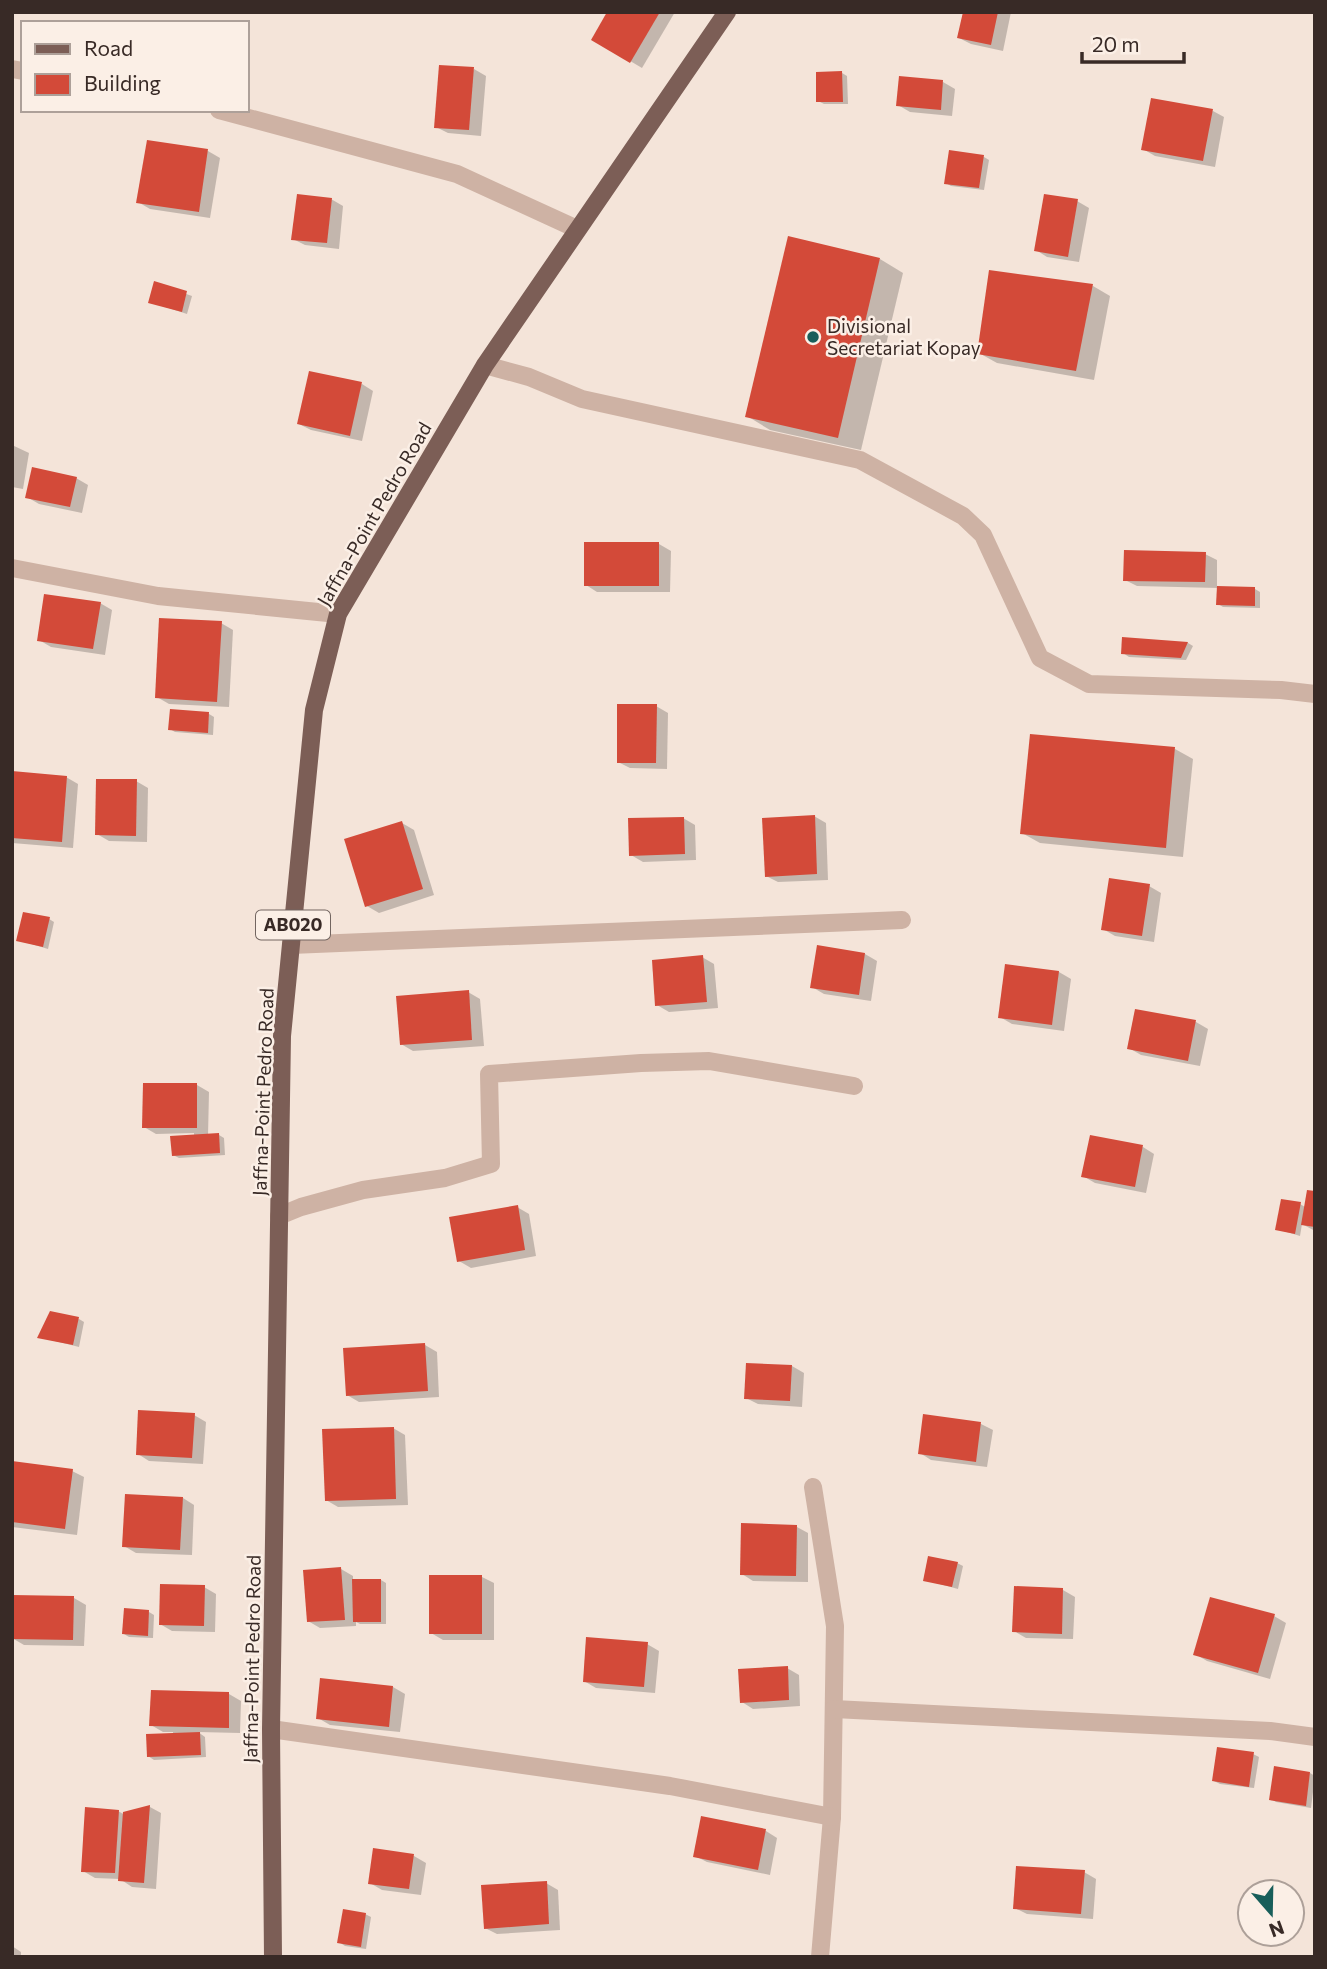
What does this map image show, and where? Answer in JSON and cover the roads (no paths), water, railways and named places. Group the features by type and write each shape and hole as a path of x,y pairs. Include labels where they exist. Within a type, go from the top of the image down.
{"main road":[{"name":"Jaffna-Point Pedro Road","path":"273,1957 271,1729 282,1036 314,710 338,614 485,365 727,12"}],"street":[{"path":"226,112 457,174 576,229"},
{"path":"485,365 529,377 582,399 860,460 963,516 983,535 1040,658 1089,684 1281,690 1315,694"},
{"path":"12,569 158,596 338,614"},
{"path":"291,945 902,920"},
{"path":"279,1216 363,1190 445,1178 491,1164 489,1074 709,1061 854,1086"},
{"path":"813,1488 835,1626 832,1817 820,1957"},
{"path":"834,1709 1270,1731 1315,1737"},
{"path":"271,1729 670,1786 832,1817"}],"place":[{"name":"Divisional Secretariat Kopay","path":"813,337"}]}
